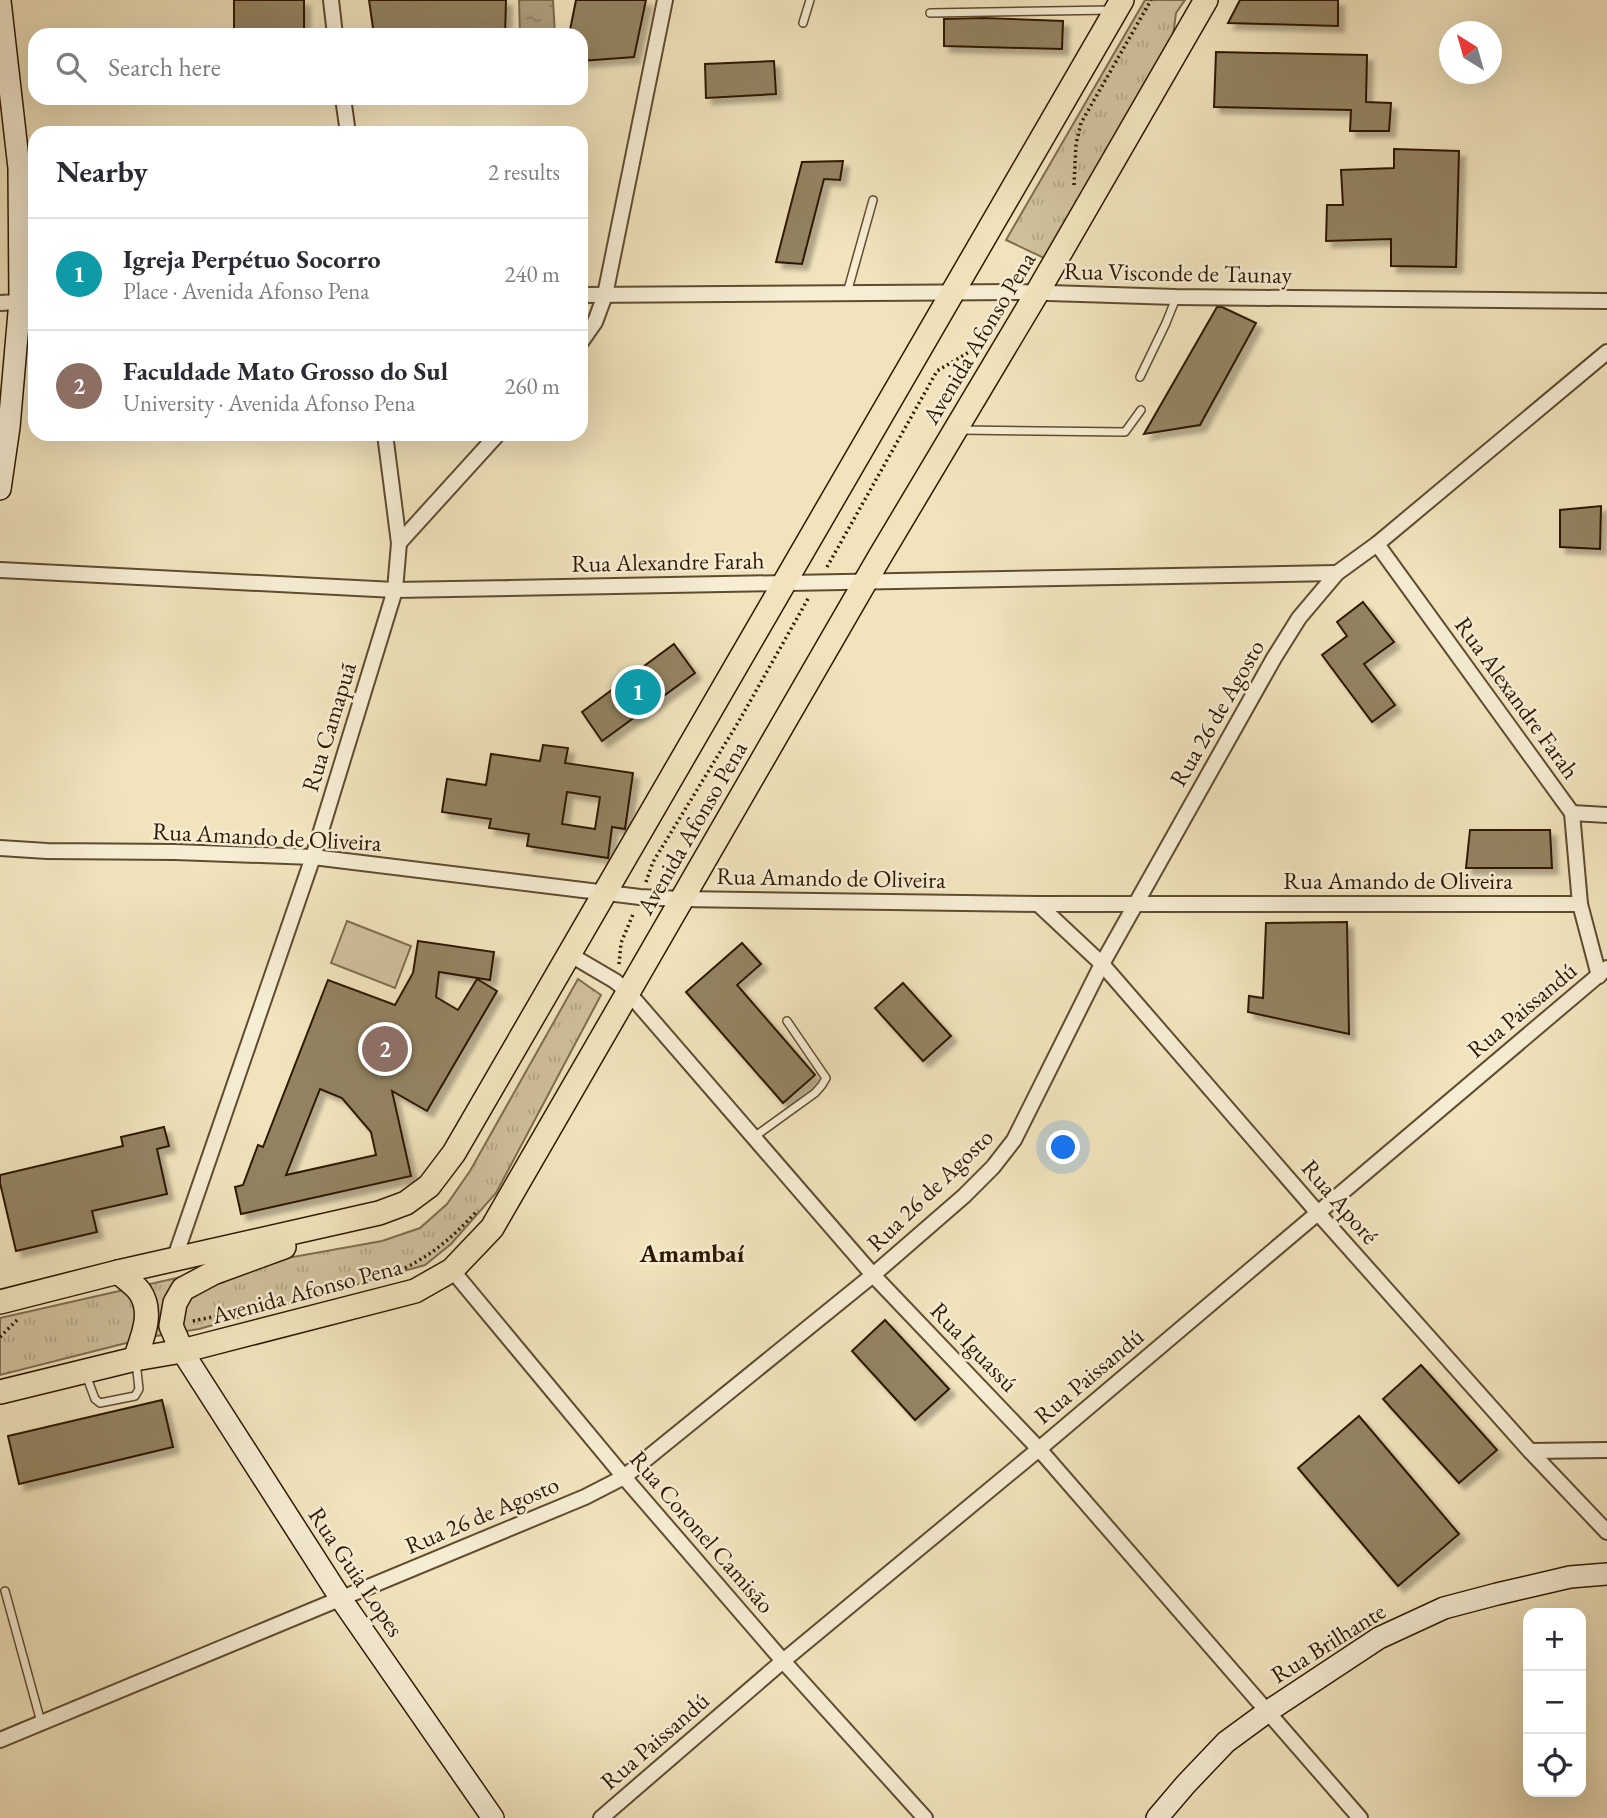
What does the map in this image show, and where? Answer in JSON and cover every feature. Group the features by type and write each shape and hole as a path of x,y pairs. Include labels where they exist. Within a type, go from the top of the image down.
{"main road":[{"name":"Avenida Afonso Pena","path":"0,1392 135,1359 182,1351 415,1291 452,1270 492,1228 878,558 1037,293 1206,0"},
{"path":"0,1 19,168 18,302 9,427 0,489"},
{"name":"Avenida Afonso Pena","path":"0,1302 118,1272 379,1213 406,1203 429,1186 454,1153 607,892 1119,5"},
{"path":"182,1351 171,1326 175,1303 183,1289 213,1273 379,1213"},
{"path":"118,1272 140,1292 146,1309 146,1326 135,1359"},
{"name":"Rua Guia Lopes","path":"182,1351 341,1599 493,1818"},
{"name":"Rua Brilhante","path":"1157,1818 1226,1742 1379,1638 1444,1608 1570,1577 1607,1574"}],"street":[{"path":"331,0 334,28"},
{"path":"588,331 605,295 665,0"},
{"path":"344,105 347,126"},
{"name":"Rua Visconde de Taunay","path":"588,295 1037,293 1607,301"},
{"name":"Rua 26 de Agosto","path":"0,1740 585,1497 624,1476 873,1275 974,1186 1014,1140 1102,964 1273,658 1299,618 1337,573 1377,544 1607,352"},
{"name":"Rua Camapuã","path":"174,1260 313,857 395,590 399,544 386,441"},
{"path":"399,544 492,441"},
{"name":"Rua Alexandre Farah","path":"1377,544 1573,813 1580,904 1603,972"},
{"name":"Rua Alexandre Farah","path":"0,570 395,590 1337,573"},
{"path":"1573,813 1607,815"},
{"name":"Rua Amando de Oliveira","path":"0,848 313,857 640,897 681,899 1038,904 1580,904"},
{"name":"Rua Aporé","path":"1038,904 1102,964 1318,1213 1530,1451 1607,1532"},
{"name":"Rua Iguassú","path":"569,954 627,991 873,1275 1039,1449 1360,1818"},
{"name":"Rua Paissandú","path":"601,1818 783,1661 1039,1449 1603,972"},
{"name":"Rua Coronel Camisão","path":"452,1270 783,1661 926,1818"},
{"path":"1530,1451 1607,1450"}],"lane":[{"path":"803,23 810,0"},
{"path":"930,13 1119,5"},
{"path":"847,293 873,200"},
{"path":"1140,377 1176,297"},
{"path":"955,430 1125,432 1141,410"},
{"path":"754,1137 815,1093 825,1078 787,1021"},
{"path":"84,1371 95,1399 100,1403 135,1396 139,1389 135,1359"},
{"path":"5,1591 41,1722"}],"green space":[{"path":"1145,0 1185,0 1176,13 1172,43 1046,259 1006,240"},
{"path":"347,921 411,946 395,988 331,963"},
{"path":"578,979 601,995 496,1193 451,1244 425,1265 199,1329 150,1337 0,1375 0,1318 181,1277 382,1241 420,1228 447,1204 470,1171"}],"water":[{"path":"519,0 553,0 555,28 520,28"}],"building":[{"path":"234,0 304,0 304,28 234,28"},
{"path":"369,0 506,0 505,28 373,28"},
{"path":"576,0 646,0 634,57 588,60 588,28 570,28"},
{"path":"1240,0 1338,0 1338,26 1228,23"},
{"path":"944,19 1063,21 1062,49 944,46"},
{"path":"1216,52 1367,55 1366,102 1391,103 1389,131 1350,131 1351,110 1214,107"},
{"path":"774,61 776,94 706,98 705,64"},
{"path":"1394,149 1459,151 1456,267 1391,266 1391,239 1326,241 1327,205 1343,205 1341,170 1394,168"},
{"path":"843,161 840,180 824,179 802,264 776,262 802,162"},
{"path":"1217,307 1256,323 1200,425 1144,434"},
{"path":"1601,506 1600,549 1560,547 1560,510"},
{"path":"1363,602 1394,642 1364,664 1395,705 1372,722 1322,655 1347,636 1337,622"},
{"path":"674,644 695,673 602,741 582,712"},
{"path":"543,745 568,748 565,763 633,773 625,829 612,827 608,858 527,846 529,834 489,828 491,819 442,812 447,779 486,785 491,754 540,761","holes":["567,792 600,797 595,829 562,824"]},
{"path":"1470,830 1550,830 1552,868 1466,868"},
{"path":"1347,922 1349,1034 1248,1012 1249,996 1263,998 1266,923"},
{"path":"418,941 494,952 490,980 439,972 436,997 458,1010 477,979 497,991 427,1111 392,1091 411,1176 241,1214 235,1187 243,1185 258,1145 263,1147 328,980 395,1005 413,973","holes":["320,1089 342,1098 371,1132 376,1155 286,1175"]},
{"path":"742,943 761,964 737,985 815,1075 783,1103 686,992"},
{"path":"903,983 951,1036 923,1061 875,1008"},
{"path":"164,1127 169,1146 157,1149 167,1194 92,1211 97,1232 16,1251 0,1175 123,1146 121,1137"},
{"path":"885,1320 949,1389 915,1420 852,1351"},
{"path":"1421,1365 1497,1450 1459,1483 1383,1399"},
{"path":"162,1400 173,1447 19,1484 8,1436"},
{"path":"1359,1416 1459,1534 1398,1586 1298,1468"}],"place":[{"name":"Igreja Perpétuo Socorro","path":"638,692"},
{"name":"Faculdade Mato Grosso do Sul","path":"385,1049"}],"district":[{"name":"Amambaí","path":"692,1253"}]}
